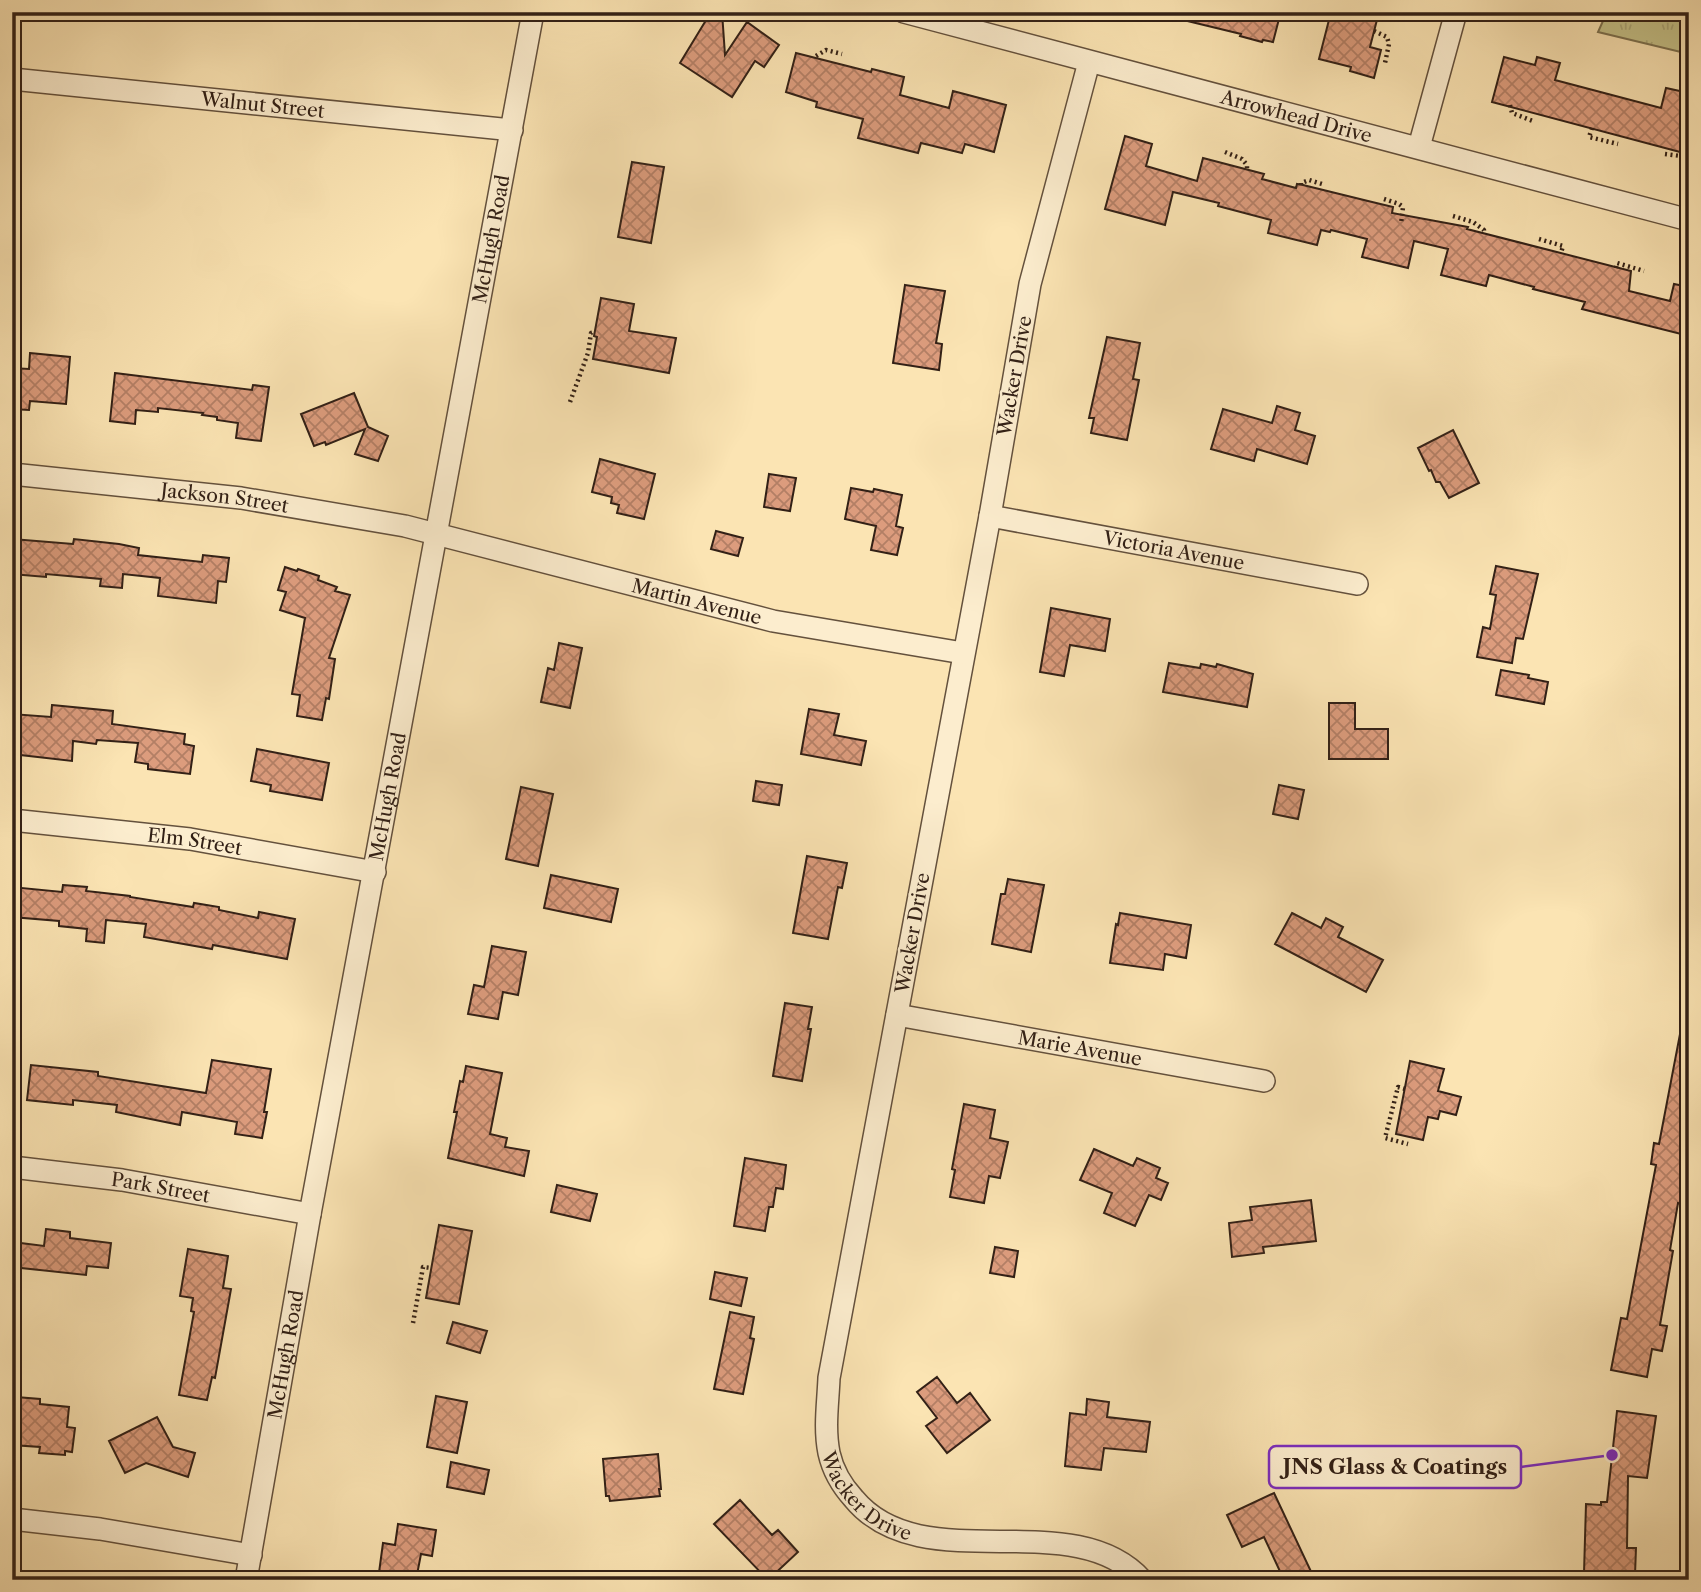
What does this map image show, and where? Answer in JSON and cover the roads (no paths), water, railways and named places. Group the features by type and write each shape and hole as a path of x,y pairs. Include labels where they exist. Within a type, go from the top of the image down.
{"street":[{"name":"McHugh Road","path":"246,1580 310,1214 533,12"},
{"name":"Arrowhead Drive","path":"904,12 1689,220"},
{"path":"1419,147 1456,12"},
{"name":"Wacker Drive","path":"1089,62 1030,284 990,516 829,1378 826,1424 829,1454 841,1483 858,1505 881,1524 915,1535 1064,1545 1091,1550 1120,1562 1142,1580"},
{"name":"Walnut Street","path":"12,79 512,130"},
{"name":"Jackson Street","path":"12,474 241,498 435,533"},
{"name":"Victoria Avenue","path":"990,516 1357,584"},
{"name":"Martin Avenue","path":"435,533 773,621 963,653"},
{"name":"Elm Street","path":"12,820 190,839 374,872"},
{"name":"Marie Avenue","path":"897,1015 1264,1082"},
{"name":"Park Street","path":"12,1167 122,1180 310,1214"},
{"path":"12,1519 100,1529 251,1555"}],"place":[{"name":"JNS Glass & Coatings","path":"1612,1455"}]}
